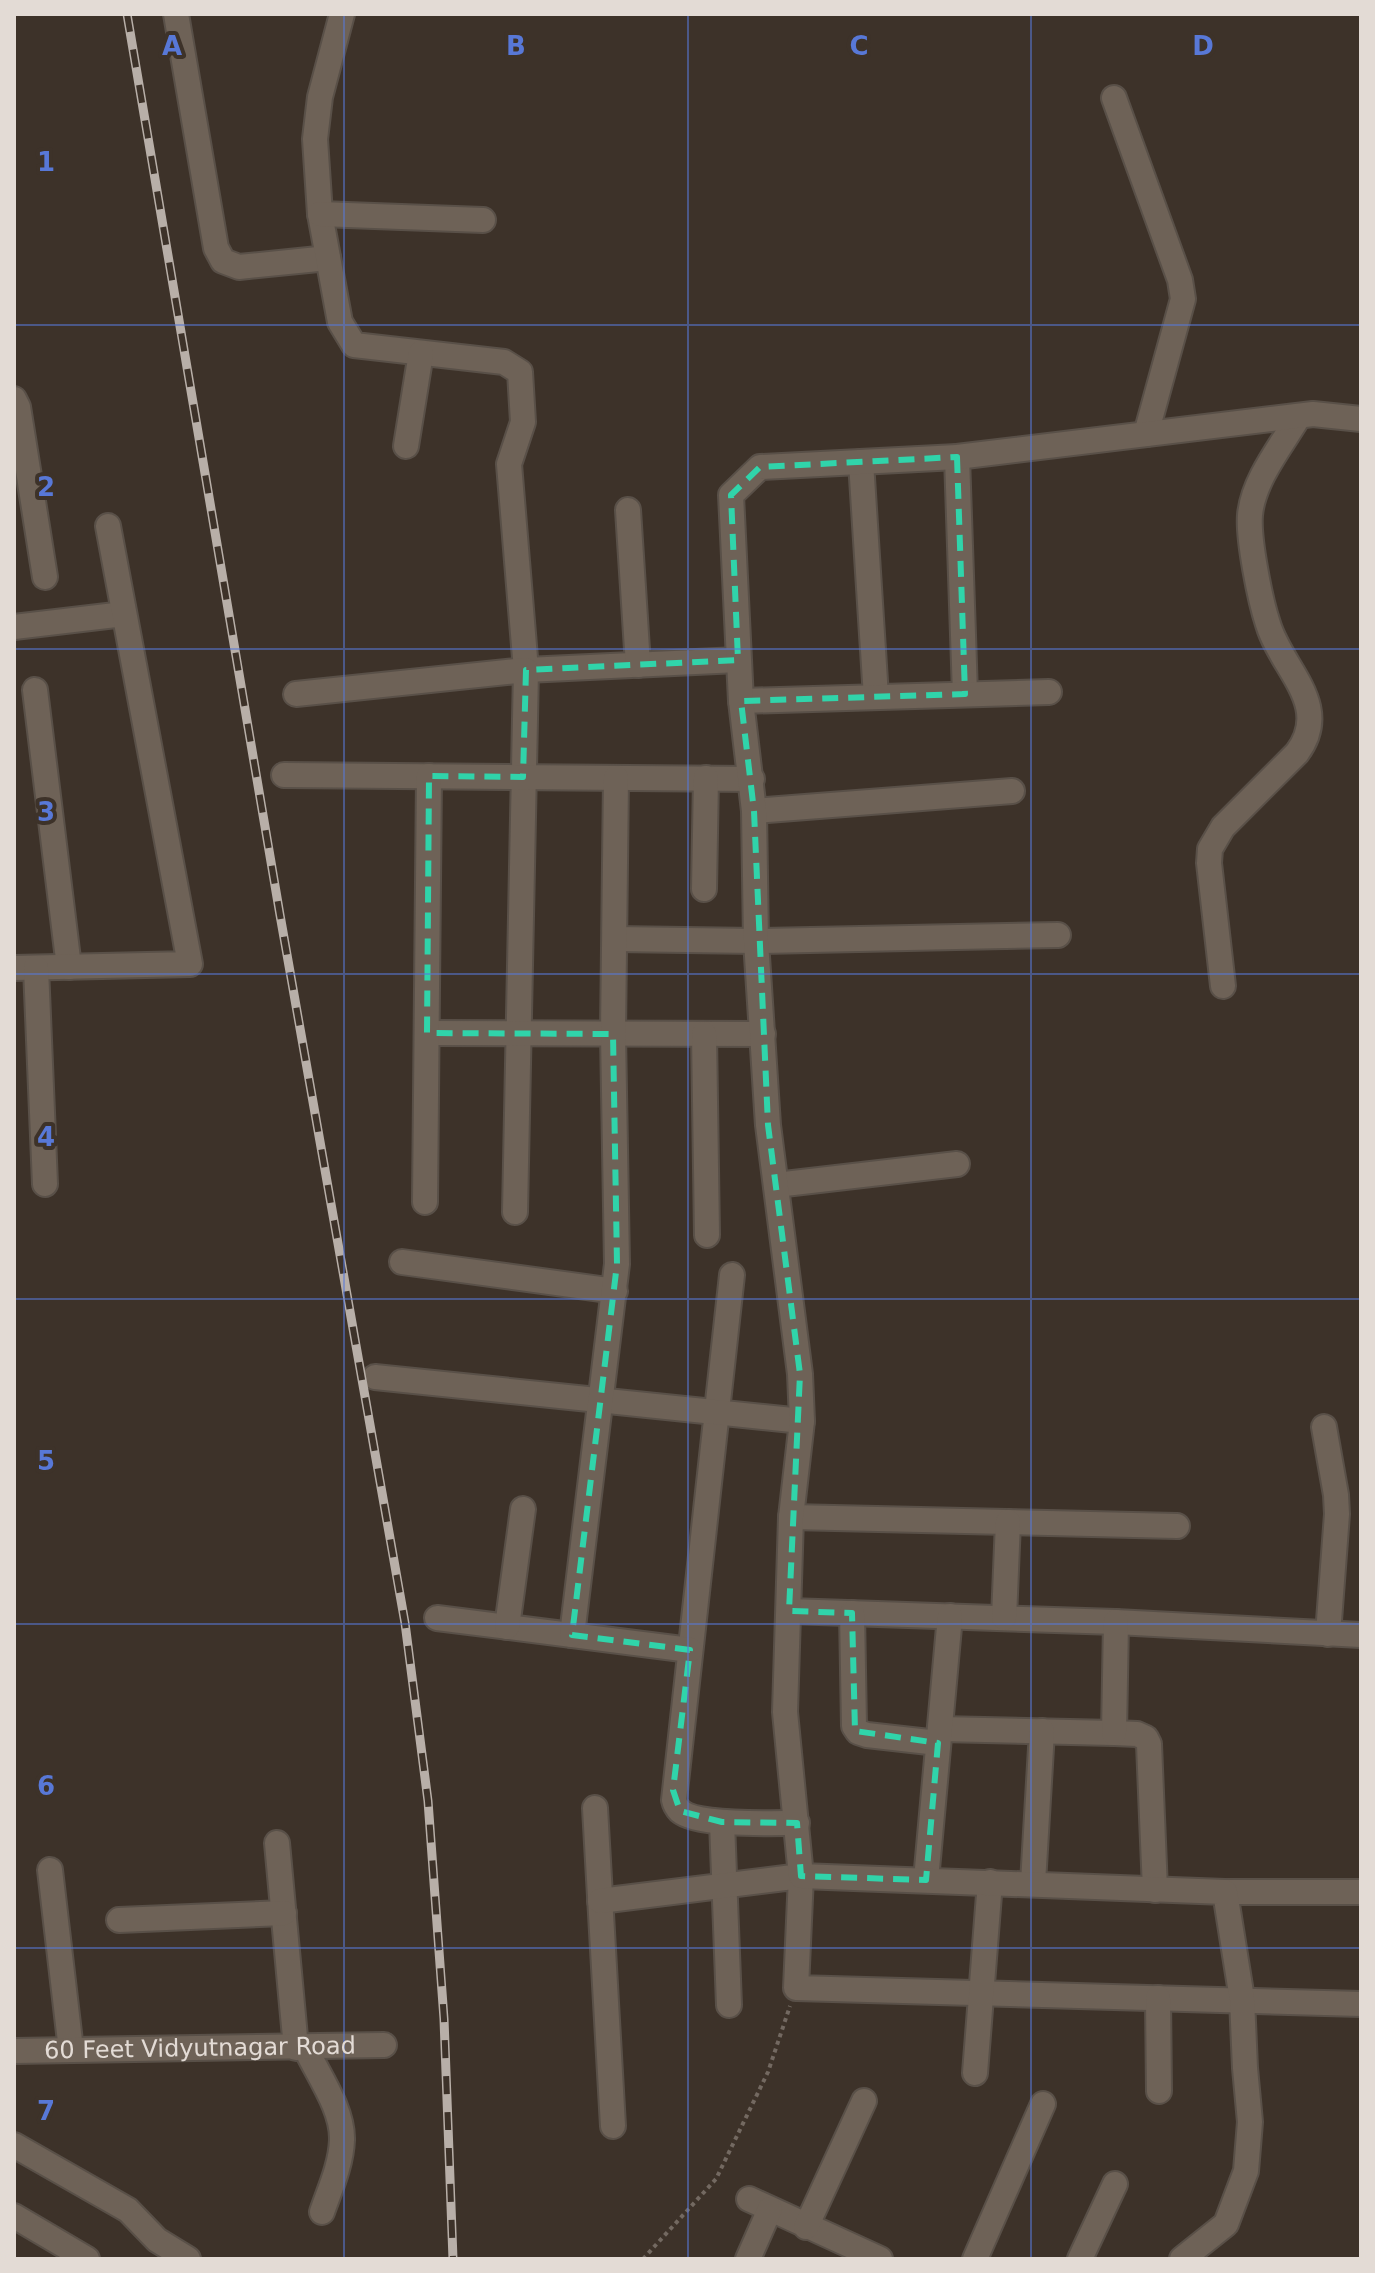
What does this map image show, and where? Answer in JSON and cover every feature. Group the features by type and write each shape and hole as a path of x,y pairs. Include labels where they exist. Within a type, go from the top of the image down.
{"street":[{"path":"176,14 216,248 223,261 239,267 328,258"},
{"path":"342,14 320,97 315,139 320,214 340,322 354,345 504,362 520,372 523,422 509,464 526,670 515,1212"},
{"path":"1114,98 1180,280 1183,299 1146,434"},
{"path":"320,214 483,220"},
{"path":"406,446 421,353"},
{"path":"14,399 18,407 45,577"},
{"path":"1361,419 1313,414 957,457 760,467 731,495 738,660 754,811 756,941 768,1125 800,1374 802,1421 791,1517 785,1712 801,1876 796,1988 1361,2004"},
{"path":"1223,986 1210,849 1223,827 1307,741 1311,726 1306,698 1268,626 1250,538 1249,517 1252,499 1299,416"},
{"path":"957,457 965,694"},
{"path":"861,462 876,697"},
{"path":"628,510 638,665"},
{"path":"45,1184 25,968 190,964 108,526"},
{"path":"14,627 124,614"},
{"path":"296,694 526,670 738,660"},
{"path":"35,690 69,967"},
{"path":"741,701 1049,692"},
{"path":"284,775 752,779"},
{"path":"425,1202 429,776"},
{"path":"572,1635 615,1291 613,1034 616,778"},
{"path":"704,889 706,778"},
{"path":"754,811 1012,791"},
{"path":"615,939 756,941 1058,935"},
{"path":"427,1033 763,1034"},
{"path":"704,1034 707,1235"},
{"path":"776,1185 957,1164"},
{"path":"402,1262 615,1291"},
{"path":"732,1275 674,1800 680,1811 688,1815 722,1822 797,1823"},
{"path":"375,1377 802,1421"},
{"path":"1324,1427 1337,1514 1328,1634"},
{"path":"507,1627 523,1509"},
{"path":"791,1517 1177,1526"},
{"path":"1004,1618 1008,1522"},
{"path":"789,1611 1116,1622 1361,1635"},
{"path":"852,1613 854,1726 858,1732 867,1735 939,1736 1042,1731 1137,1734 1146,1738 1149,1744 1155,1890"},
{"path":"926,1880 950,1616"},
{"path":"437,1618 690,1650"},
{"path":"1114,1733 1116,1622"},
{"path":"1033,1883 1042,1731"},
{"path":"595,1808 613,2126"},
{"path":"722,1822 722,1887 729,2005"},
{"path":"277,1843 300,2048 335,2108 342,2137 336,2173 322,2212"},
{"path":"50,1870 71,2050"},
{"path":"600,1901 801,1876 1155,1890 1361,1892"},
{"path":"975,2073 990,1882"},
{"path":"1182,2259 1226,2224 1246,2171 1250,2122 1242,1999 1225,1892"},
{"path":"119,1920 284,1913"},
{"path":"1158,1998 1159,2091"},
{"name":"60 Feet Vidyutnagar Road","path":"15,2053 384,2045"},
{"path":"806,2227 864,2101"},
{"path":"975,2259 1043,2104"},
{"path":"14,2145 128,2210 157,2240 188,2259"},
{"path":"1080,2259 1115,2184"},
{"path":"748,2259 760,2204 864,2256"},
{"path":"14,2216 87,2259"}],"path":[{"path":"643,2259 716,2179 768,2072 796,1988"}],"highlighted area":[{"path":"957,457 965,694 741,701 754,811 768,1125 800,1374 789,1611 852,1613 855,1731 938,1743 926,1880 801,1876 797,1823 722,1822 680,1811 673,1790 690,1650 572,1635 617,1264 613,1034 427,1033 429,776 523,777 526,670 738,660 731,495 760,467"}],"railway":[{"path":"127,14 280,915 405,1623 428,1801 444,2019 453,2259"}]}
